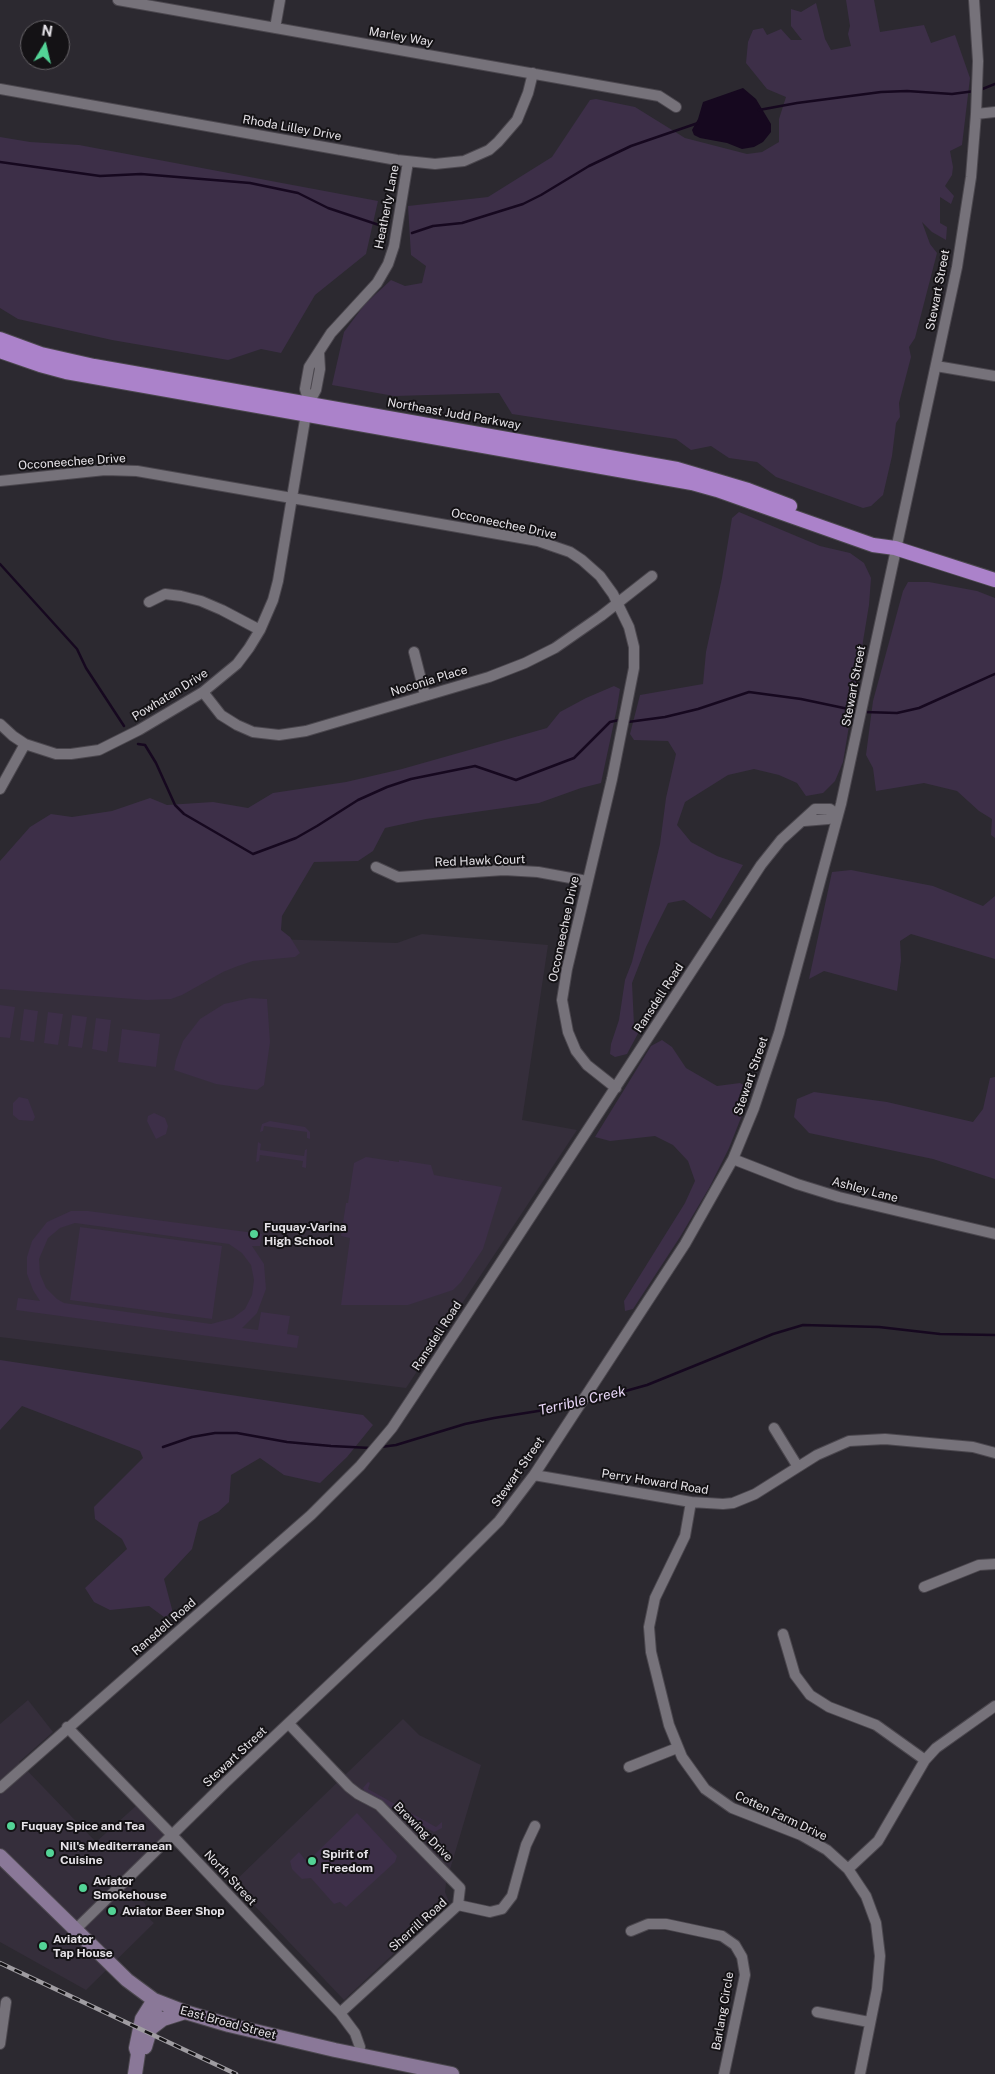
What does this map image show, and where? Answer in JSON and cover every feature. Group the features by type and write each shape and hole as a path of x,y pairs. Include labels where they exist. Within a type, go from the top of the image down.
{"highway":[{"name":"Northeast Judd Parkway","path":"0,339 41,354 72,362 307,409"},
{"name":"Northeast Judd Parkway","path":"0,351 66,372 677,469 748,490 875,537 895,548 995,580"}],"main road":[{"name":"East Broad Street","path":"0,1856 141,1992 154,2000 185,2012 229,2025 358,2055 452,2074"},
{"path":"138,2054 143,2052 155,2013 154,2000"},
{"path":"135,2074 138,2054 136,2048 142,2019 154,2000"},
{"path":"150,2029 163,2019 185,2012"}],"street":[{"name":"Marley Way","path":"118,0 659,96 676,107"},
{"path":"275,28 280,0"},
{"name":"Stewart Street","path":"75,1930 171,1834 486,1535 511,1507 534,1475 685,1244 733,1159 754,1108 776,1041 838,815 957,266 971,177 976,114 978,61 974,0"},
{"name":"Rhoda Lilley Drive","path":"0,89 408,162 435,164 452,163 475,157 489,150 508,132 517,120 533,74"},
{"path":"976,114 995,112"},
{"name":"Heatherly Lane","path":"307,409 316,390 320,368 319,352 331,333 377,283 388,264 394,246 408,162"},
{"path":"936,366 995,376"},
{"name":"Powhatan Drive","path":"0,724 25,744 56,754 84,753 99,750 139,730 203,692 237,664 260,630 273,600 278,581 307,409"},
{"name":"Occoneechee Drive","path":"0,481 122,470 292,497 538,541 570,552 594,570 608,586 632,637 633,678 612,779 564,980 563,1013 571,1042 576,1051 587,1065 616,1088"},
{"name":"Noconia Place","path":"203,692 221,715 253,732 279,735 306,731 508,670 541,656 595,620 652,576"},
{"path":"149,602 165,594 201,601 260,630"},
{"path":"414,652 425,695"},
{"path":"0,789 25,744"},
{"name":"Ransdell Road","path":"0,1788 67,1727 311,1515 360,1466 405,1409 761,865 780,840 804,821 828,819 838,815"},
{"name":"Red Hawk Court","path":"376,867 398,877 504,870 538,872 587,881"},
{"name":"Ashley Lane","path":"733,1159 797,1184 839,1197 995,1234"},
{"path":"774,1428 798,1467"},
{"name":"Perry Howard Road","path":"534,1475 691,1502 713,1504 733,1503 755,1494 836,1445 861,1439 960,1445 995,1453"},
{"name":"Cotten Farm Drive","path":"691,1502 685,1536 654,1598 649,1627 651,1652 669,1725 677,1748 696,1778 718,1799 745,1814 814,1842 827,1850 848,1869 866,1896 876,1923 879,1939 880,1970 860,2074"},
{"path":"924,1587 979,1565 995,1564"},
{"path":"783,1634 795,1675 810,1696 829,1706 876,1725 925,1760"},
{"path":"848,1869 878,1842 925,1760 948,1739 995,1706"},
{"name":"Brewing Drive","path":"289,1724 349,1787 379,1805 460,1888 458,1905"},
{"name":"North Street","path":"67,1727 340,2013 355,2034 360,2047 358,2055"},
{"path":"629,1767 677,1748"},
{"name":"Sherrill Road","path":"340,2013 458,1905 490,1912 502,1909 512,1896 526,1845 535,1826"},
{"name":"Barlang Circle","path":"631,1931 648,1924 666,1924 722,1936 735,1945 742,1957 745,1975 724,2074"},
{"path":"0,2044 6,2002"},
{"path":"817,2012 869,2022"}],"shaded area":[{"path":"846,0 874,0 880,32 924,25 931,43 955,35 970,78 962,145 950,151 953,167 952,175 945,186 954,196 951,204 940,197 940,223 947,227 946,240 932,232 922,222 930,244 937,253 915,338 909,347 911,357 899,403 900,417 896,423 892,456 883,495 871,506 863,508 776,477 757,462 729,458 711,446 691,450 676,439 512,414 499,393 394,396 332,385 344,332 365,304 391,280 405,286 422,283 426,266 411,255 408,206 488,197 552,157 590,100 596,99 635,107 685,138 747,154 762,152 779,142 779,119 786,97 767,89 746,63 748,42 753,30 763,28 767,35 781,29 791,40 802,40 791,26 791,9 801,12 816,3 825,39 831,50 851,46 848,34 850,26"},
{"path":"743,88 756,99 771,124 771,132 763,142 754,147 742,149 727,143 700,138 694,135 692,130 698,119 703,102"},
{"path":"0,137 30,142 79,145 378,201 366,254 315,295 281,353 261,349 228,360 112,340 18,319 0,308"},
{"path":"739,512 820,546 850,553 864,563 871,578 869,605 843,762 835,781 823,793 806,796 797,783 779,775 754,769 728,775 685,802 677,825 691,842 717,856 743,865 711,919 684,900 668,903 646,947 632,983 634,1025 642,1026 627,1054 615,1057 610,1054 611,1044 619,1020 625,980 632,962 660,844 666,798 676,754 668,741 634,740 630,734 640,695 703,684 706,652 722,578 732,518"},
{"path":"908,582 929,582 977,591 995,598 995,838 991,835 992,819 979,811 957,791 924,783 876,791 873,768 866,755 873,701 903,591"},
{"path":"614,686 620,689 601,783 539,803 426,819 385,828 373,851 358,861 314,862 282,916 281,930 290,937 300,953 295,957 253,961 238,966 171,999 147,1000 0,989 0,861 30,827 51,814 72,817 112,811 150,798 167,805 213,802 248,808 273,793 346,782 402,769 547,728 560,712"},
{"path":"851,870 933,886 983,906 995,896 995,959 911,934 900,941 901,960 897,991 824,971 809,979 832,872"},
{"name":"Fuquay-Varina High School","path":"422,934 548,945 522,1120 577,1130 406,1388 0,1337 0,985 272,939 397,943"},
{"path":"250,998 267,999 270,1042 264,1085 257,1090 216,1084 174,1070 183,1041 200,1019 224,1004"},
{"path":"0,1005 15,1007 10,1038 0,1037"},
{"path":"24,1009 38,1011 34,1042 20,1040"},
{"path":"48,1012 63,1014 58,1045 44,1043"},
{"path":"72,1015 87,1017 82,1048 68,1046"},
{"path":"96,1018 111,1020 107,1052 92,1049"},
{"path":"122,1029 160,1034 156,1067 118,1062"},
{"path":"662,1040 672,1047 686,1068 717,1086 740,1083 752,1090 729,1148 709,1188 680,1237 633,1309 625,1311 624,1301 685,1203 695,1181 688,1161 673,1145 655,1136 610,1141 595,1137 651,1046"},
{"path":"995,1077 995,1179 933,1159 809,1133 794,1117 797,1099 814,1092 887,1102 973,1122 983,1109 990,1078"},
{"path":"19,1097 28,1099 35,1117 33,1121 19,1120 13,1115 13,1103"},
{"path":"154,1113 165,1118 168,1126 166,1134 156,1139 147,1121 148,1116"},
{"path":"270,1121 305,1127 310,1132 310,1139 307,1138 307,1132 264,1126 263,1131 260,1132 262,1124"},
{"path":"258,1142 261,1144 260,1150 304,1156 307,1149 306,1168 302,1167 303,1161 260,1155 259,1161 256,1162"},
{"path":"366,1157 431,1165 434,1175 502,1187 483,1249 461,1282 453,1290 408,1305 341,1305 350,1238 341,1236 346,1203 348,1203 354,1163"},
{"path":"71,1211 88,1211 262,1234 260,1246 252,1246 264,1264 266,1289 257,1313 242,1328 258,1330 261,1312 290,1316 287,1334 299,1336 297,1348 16,1310 18,1298 40,1301 33,1290 27,1274 27,1257 32,1241 47,1222","holes":["75,1223 229,1244 242,1253 251,1265 254,1280 252,1295 245,1309 233,1318 211,1324 64,1303 46,1288 40,1274 39,1259 48,1238 60,1228"]},
{"path":"80,1227 222,1246 212,1319 70,1300"},
{"path":"0,1360 363,1415 373,1425 347,1457 320,1483 284,1475 260,1458 231,1475 229,1502 218,1512 199,1522 192,1549 164,1579 173,1613 164,1617 149,1606 110,1610 94,1602 85,1588 127,1549 122,1539 95,1519 94,1507 143,1458 140,1451 22,1406 0,1430"},
{"path":"28,1700 53,1732 19,1762 96,1842 137,1805 166,1837 123,1878 146,1905 142,1912 154,1923 86,1990 0,1942 0,1724"},
{"path":"403,1719 419,1735 481,1765 446,1883 445,1892 449,1902 344,2000 233,1883"},
{"path":"368,1782 370,1783 368,1789 395,1804 398,1800 404,1801 402,1808 436,1827 442,1822 442,1828 434,1832 365,1793 363,1788"},
{"path":"357,1813 397,1856 395,1862 346,1907 340,1902 334,1904 311,1878 302,1879 292,1869 290,1861 299,1852 307,1862"}],"waterway":[{"path":"980,90 995,84"},
{"path":"759,110 881,92 907,91 952,94 975,91"},
{"path":"412,233 433,226 462,223 523,204 589,166 631,146 698,123"},
{"path":"0,162 100,176 141,174 250,183 298,193 328,208 385,227"},
{"path":"0,564 77,649 86,668 124,726"},
{"path":"864,712 897,713 919,708 995,674"},
{"path":"628,722 665,717 698,709 749,692 801,699 858,711"},
{"path":"138,744 145,745 156,763 175,805 184,814 253,854 296,838 358,800 411,779 475,766 516,780 574,758 610,722 619,720"},
{"name":"Terrible Creek","path":"586,1402 647,1385 773,1334 803,1325 879,1327 940,1334 995,1335"},
{"name":"Terrible Creek","path":"381,1447 396,1445 465,1424 576,1405"},
{"name":"Terrible Creek","path":"163,1447 192,1437 215,1433 237,1433 287,1442 371,1448"}],"railway":[{"path":"0,1963 236,2074"}],"place":[{"name":"Fuquay-Varina High School","path":"254,1234"},
{"name":"Fuquay Spice and Tea","path":"11,1826"},
{"name":"Nil's Mediterranean Cuisine","path":"50,1853"},
{"name":"Spirit of Freedom","path":"312,1861"},
{"name":"Aviator Smokehouse","path":"83,1888"},
{"name":"Aviator Beer Shop","path":"112,1911"},
{"name":"Aviator Tap House","path":"43,1946"}]}
